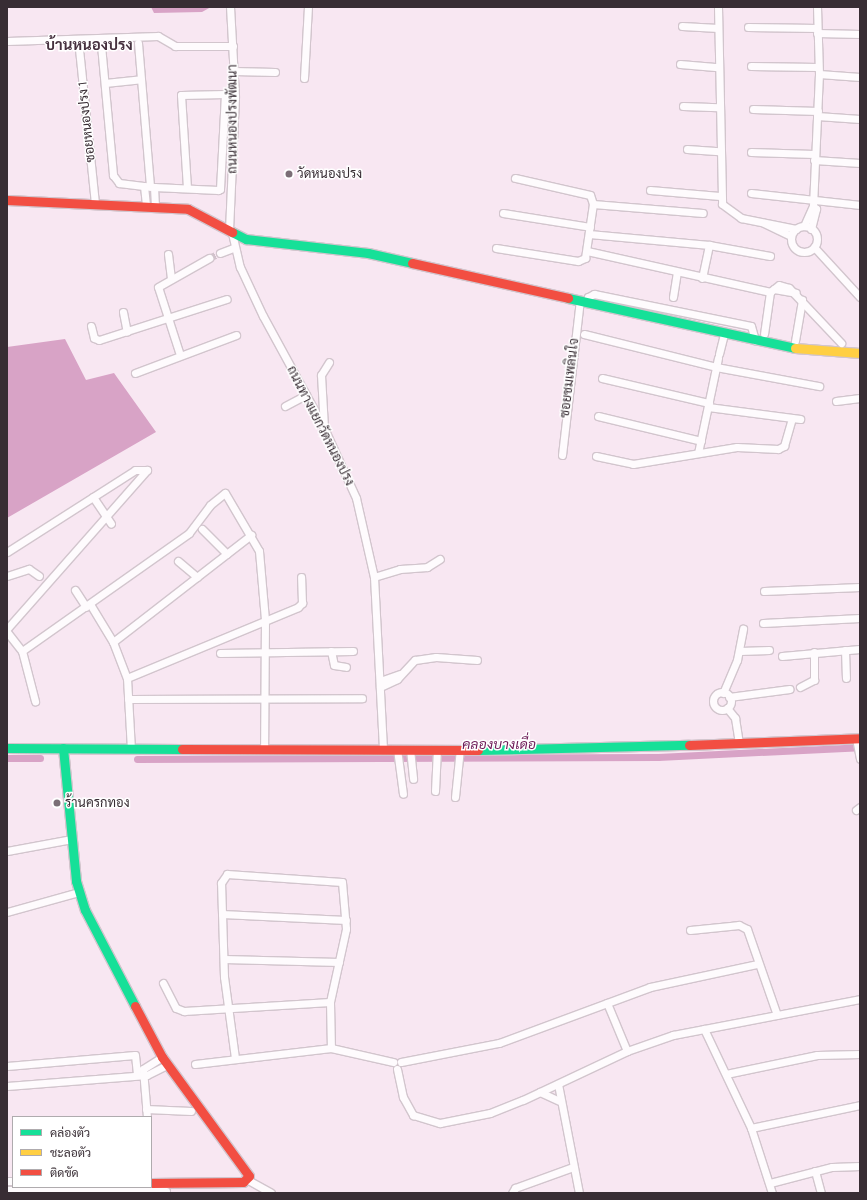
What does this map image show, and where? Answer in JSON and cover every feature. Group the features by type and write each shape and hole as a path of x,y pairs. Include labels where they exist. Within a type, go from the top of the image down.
{"street":[{"name":"ถนนหนองปรงพัฒนา","path":"230,7 234,71 230,231"},
{"path":"304,78 308,7"},
{"path":"718,7 720,196 733,215 796,229 804,226 811,229 816,239 814,247"},
{"path":"811,229 816,214 813,204 818,70 817,7"},
{"path":"682,26 718,28"},
{"path":"748,28 860,34"},
{"path":"7,41 158,36 174,46 233,46"},
{"name":"ซอยหนองปรง 1","path":"78,39 96,204"},
{"path":"138,43 150,206"},
{"path":"101,45 114,179 149,186 218,190 222,187 226,96 223,93 181,95 187,188"},
{"path":"680,64 718,68"},
{"path":"751,66 818,70 860,77"},
{"path":"234,71 275,72"},
{"path":"105,83 141,79"},
{"path":"683,106 718,107"},
{"path":"753,109 860,119"},
{"path":"687,149 719,151"},
{"path":"751,152 814,157 860,163"},
{"path":"496,248 578,261 583,260 587,251 593,204 587,193 515,178"},
{"path":"650,190 720,196"},
{"path":"751,193 813,204 860,205"},
{"path":"7,194 7,200 150,206 196,211 246,239 416,262 668,321 723,337 755,340 800,349 860,353"},
{"path":"593,204 703,213"},
{"path":"804,226 813,204"},
{"path":"503,213 590,230 709,245 770,256"},
{"path":"764,222 791,236"},
{"path":"796,229 791,236 792,244 798,250 814,247"},
{"name":"ถนนทางแยกวัดหนองปรง","path":"230,231 231,249 304,396 324,428 356,498 374,577 383,748"},
{"path":"702,278 709,245"},
{"path":"814,247 858,293"},
{"path":"220,253 231,249"},
{"path":"587,251 677,273 772,291 783,285 796,293 840,343"},
{"path":"168,254 171,279"},
{"path":"180,355 158,289 159,284 209,258"},
{"path":"668,321 677,273"},
{"path":"764,334 772,291"},
{"path":"584,301 594,294 671,304 751,326 755,340"},
{"path":"91,326 97,340 169,320 227,299"},
{"path":"795,341 802,300"},
{"name":"ซอยชมเพลินใจ","path":"562,455 584,301"},
{"path":"122,312 127,332"},
{"path":"584,334 716,367 819,386"},
{"path":"135,373 236,335"},
{"path":"698,453 723,337"},
{"path":"324,428 321,374 329,362"},
{"path":"596,456 633,464 737,447 782,448 796,418 708,405 602,378"},
{"path":"285,406 304,396"},
{"path":"836,401 860,398"},
{"path":"598,416 701,441"},
{"path":"7,552 135,470 147,470 7,630 22,651 35,701"},
{"path":"22,651 88,606 189,533 222,494 227,496 259,551 265,618 264,750"},
{"path":"93,497 111,524"},
{"path":"202,529 227,554"},
{"path":"114,642 251,536"},
{"path":"374,577 400,569 427,567 440,559"},
{"path":"178,561 197,577"},
{"path":"7,576 29,569 39,576"},
{"path":"127,678 302,603 301,577"},
{"path":"764,591 860,587"},
{"path":"75,590 114,642 127,678 131,749"},
{"path":"763,623 860,618"},
{"path":"727,708 719,710 713,704 715,696 722,693 740,652 743,629"},
{"path":"782,656 860,649"},
{"path":"740,652 769,650"},
{"path":"845,650 846,678"},
{"path":"331,651 334,665 346,667"},
{"path":"220,653 353,651"},
{"path":"800,687 814,680 814,652"},
{"path":"380,684 400,674 415,660 426,658 477,660"},
{"path":"722,693 729,698 789,689"},
{"path":"128,699 362,698"},
{"path":"729,698 727,708 735,718 739,743"},
{"path":"7,748 264,750 383,748 398,754 459,754 739,743 858,742 860,760"},
{"path":"63,748 78,892 126,991 164,1061 248,1173 248,1180"},
{"path":"411,753 413,779"},
{"path":"398,754 403,794"},
{"path":"435,791 436,754"},
{"path":"455,798 459,754"},
{"path":"7,851 72,839"},
{"path":"234,1058 227,1006 222,914 222,878 231,873 342,882 346,920 330,1002 331,1048"},
{"path":"7,912 78,892"},
{"path":"222,914 346,920"},
{"path":"690,930 743,926 750,933 758,964 777,1015"},
{"path":"224,959 339,962"},
{"path":"195,1064 234,1058 331,1048 393,1062 401,1062 499,1043 607,1003 681,979 758,964"},
{"path":"163,983 180,1010 227,1006 330,1002"},
{"path":"393,1062 397,1069 408,1108 413,1116 430,1123 490,1113 558,1084 627,1051 673,1035 859,1000"},
{"path":"607,1003 627,1051"},
{"path":"704,1029 751,1128 772,1193"},
{"path":"726,1074 816,1055 860,1054"},
{"path":"7,1066 135,1055 140,1073 147,1116"},
{"path":"7,1086 140,1073 147,1066 164,1061"},
{"path":"397,1069 401,1062"},
{"path":"558,1084 559,1101 579,1193"},
{"path":"540,1092 559,1101"},
{"path":"751,1128 860,1105"},
{"path":"146,1109 191,1111"},
{"path":"770,1183 815,1171 860,1166"},
{"path":"512,1193 515,1188 573,1167"},
{"path":"815,1171 821,1193"},
{"path":"152,1183 248,1180 271,1193"},
{"path":"7,1190 75,1192 166,1190"}],"shaded area":[{"path":"151,7 211,7 202,12 154,13"},
{"path":"65,339 86,380 114,373 156,432 7,518 7,347"}],"waterway":[{"name":"คลองบางเดื่อ","path":"137,759 658,757 860,747"},
{"name":"คลองบางเดื่อ","path":"7,758 40,758"}],"tunnel":[{"path":"209,258 220,253"}],"traffic: fast":[{"path":"232,232 246,239 368,253 412,263"},
{"path":"568,298 795,348"},
{"path":"478,750 689,745"},
{"path":"7,748 182,749"},
{"path":"63,748 76,881 85,910 135,1006"}],"traffic: slow":[{"path":"795,348 860,353"}],"traffic: jam":[{"path":"7,200 188,209 232,232"},
{"path":"412,263 568,298"},
{"path":"689,745 860,738"},
{"path":"182,749 478,750"},
{"path":"135,1006 162,1057 249,1176 243,1182 152,1183"}],"place":[{"name":"วัดหนองปรง","path":"289,174"},
{"name":"ร้านครกทอง","path":"57,803"}],"district":[{"name":"บ้านหนองปรง","path":"89,46"}]}
